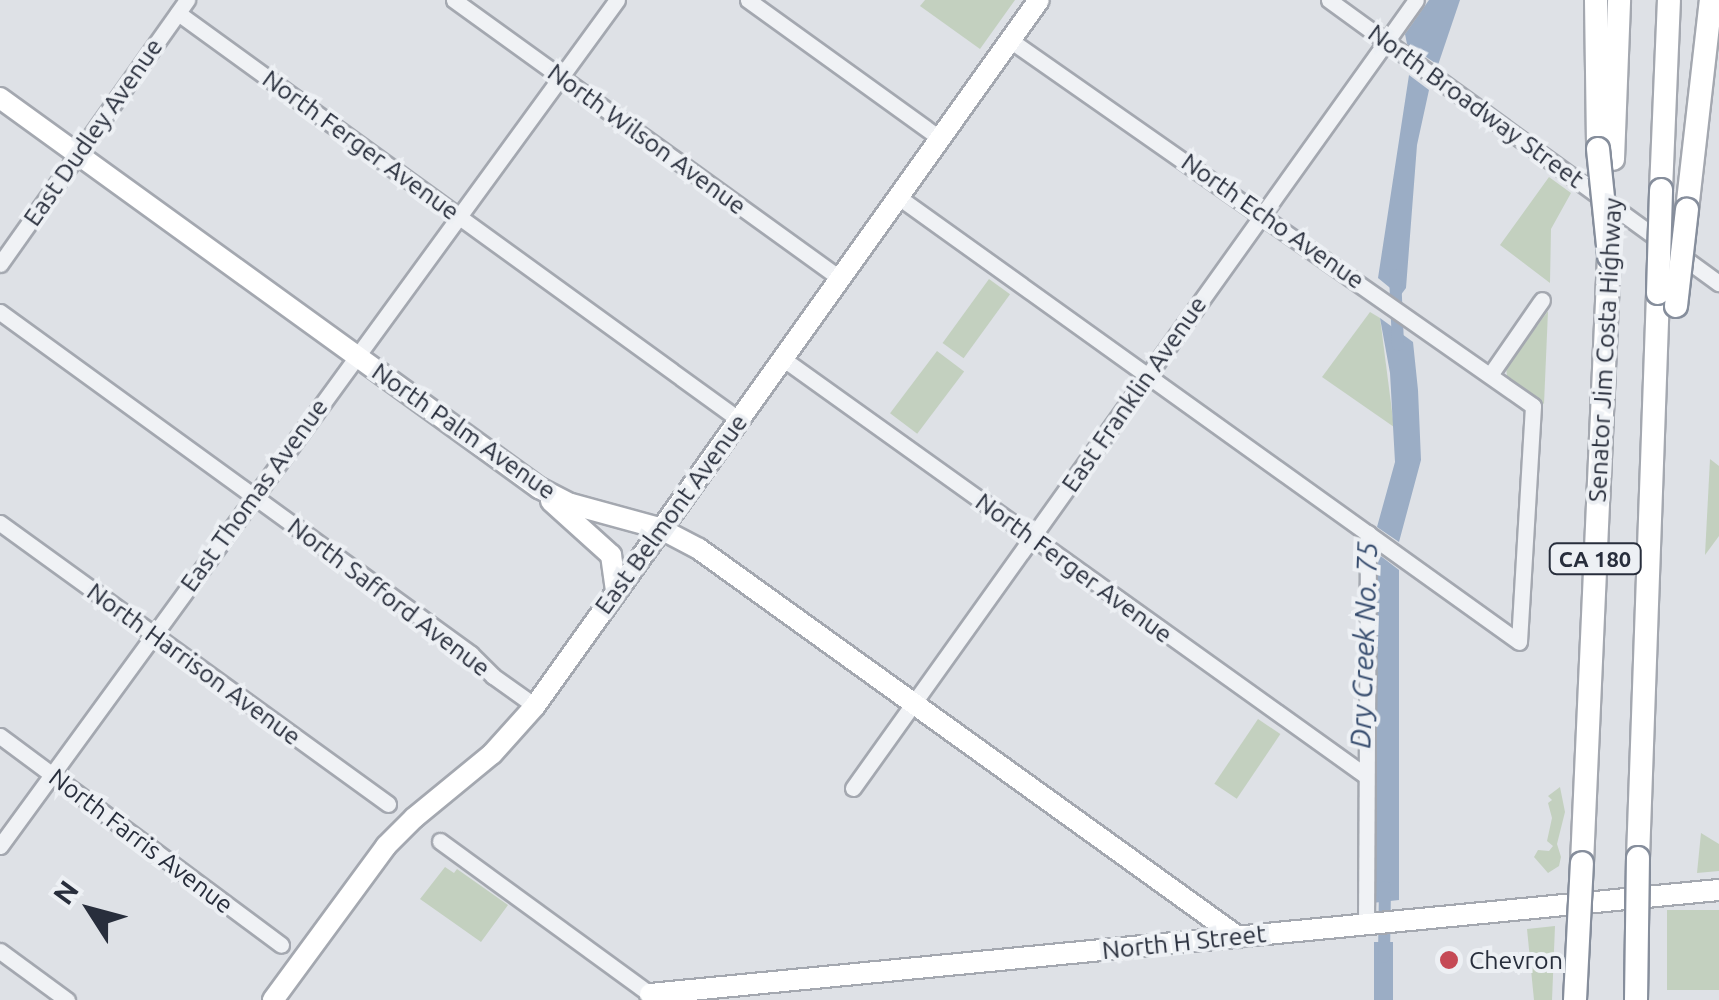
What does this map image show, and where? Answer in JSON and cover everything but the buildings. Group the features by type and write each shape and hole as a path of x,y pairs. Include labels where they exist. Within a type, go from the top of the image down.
{"highway":[{"path":"1596,0 1606,154"},
{"name":"Senator Jim Costa Highway","path":"1575,1000 1608,256 1606,154 1619,0"},
{"name":"Senator Jim Costa Highway","path":"1636,1000 1653,420 1666,300 1660,190 1669,0"},
{"path":"1666,300 1687,210 1711,0"}],"main road":[{"name":"East Belmont Avenue","path":"273,1000 386,846 492,754 535,706 1039,0"},
{"name":"North Palm Avenue","path":"0,98 539,488 570,504 660,528 699,549 1238,938"},
{"path":"539,488 611,555 616,590"},
{"name":"North H Street","path":"650,994 1719,890"}],"street":[{"name":"North Wilson Avenue","path":"454,0 839,278"},
{"name":"East Thomas Avenue","path":"0,846 617,0"},
{"path":"748,0 940,138"},
{"name":"North Broadway Street","path":"1329,0 1719,283"},
{"name":"East Franklin Avenue","path":"853,788 1416,0"},
{"name":"East Dudley Avenue","path":"0,264 182,7"},
{"name":"North Ferger Avenue","path":"182,7 738,419"},
{"name":"North Echo Avenue","path":"1010,40 1264,213 1533,406 1520,642 1373,537"},
{"path":"898,196 1373,537 1366,922"},
{"path":"1490,375 1542,300"},
{"name":"North Safford Avenue","path":"0,312 471,654 493,676 535,706"},
{"name":"North Ferger Avenue","path":"782,358 1366,776"},
{"name":"North Harrison Avenue","path":"0,523 388,804"},
{"name":"North Farris Avenue","path":"0,736 282,944"},
{"path":"440,842 650,994"},
{"path":"0,951 68,1000"}],"green space":[{"path":"925,0 1015,0 980,49 920,6"},
{"path":"1549,177 1571,193 1551,229 1550,283 1500,245"},
{"path":"989,279 1010,294 964,358 943,343"},
{"path":"1548,311 1544,404 1507,376 1506,368"},
{"path":"1370,312 1380,318 1394,427 1322,377"},
{"path":"937,351 964,371 917,434 890,413"},
{"path":"1710,459 1719,466 1719,536 1705,555"},
{"path":"1258,719 1280,734 1237,799 1214,784"},
{"path":"1560,787 1565,812 1557,844 1561,857 1559,866 1548,873 1534,857 1538,850 1549,851 1553,846 1547,841 1552,818 1548,803 1552,800 1548,796"},
{"path":"1701,833 1719,844 1719,871 1697,873"},
{"path":"445,867 454,873 457,869 508,905 481,942 420,899"},
{"path":"1667,910 1719,910 1719,990 1667,990"},
{"path":"1555,926 1552,1000 1534,1000 1527,929"}],"water":[{"path":"1429,0 1460,0 1438,65 1407,44 1405,34"},
{"path":"1409,75 1429,90 1417,145 1406,288 1400,296 1378,278"},
{"path":"1380,318 1413,342 1418,390 1421,460 1399,542 1377,527 1395,462 1390,373"},
{"path":"1378,554 1399,570 1399,900 1372,903 1373,556"},
{"path":"1374,942 1393,942 1393,1000 1374,1000"}],"waterway":[{"name":"Dry Creek No. 75","path":"1395,275 1398,345"},
{"name":"Dry Creek No. 75","path":"1384,957 1385,887"}],"place":[{"name":"Chevron","path":"1449,960"}]}
